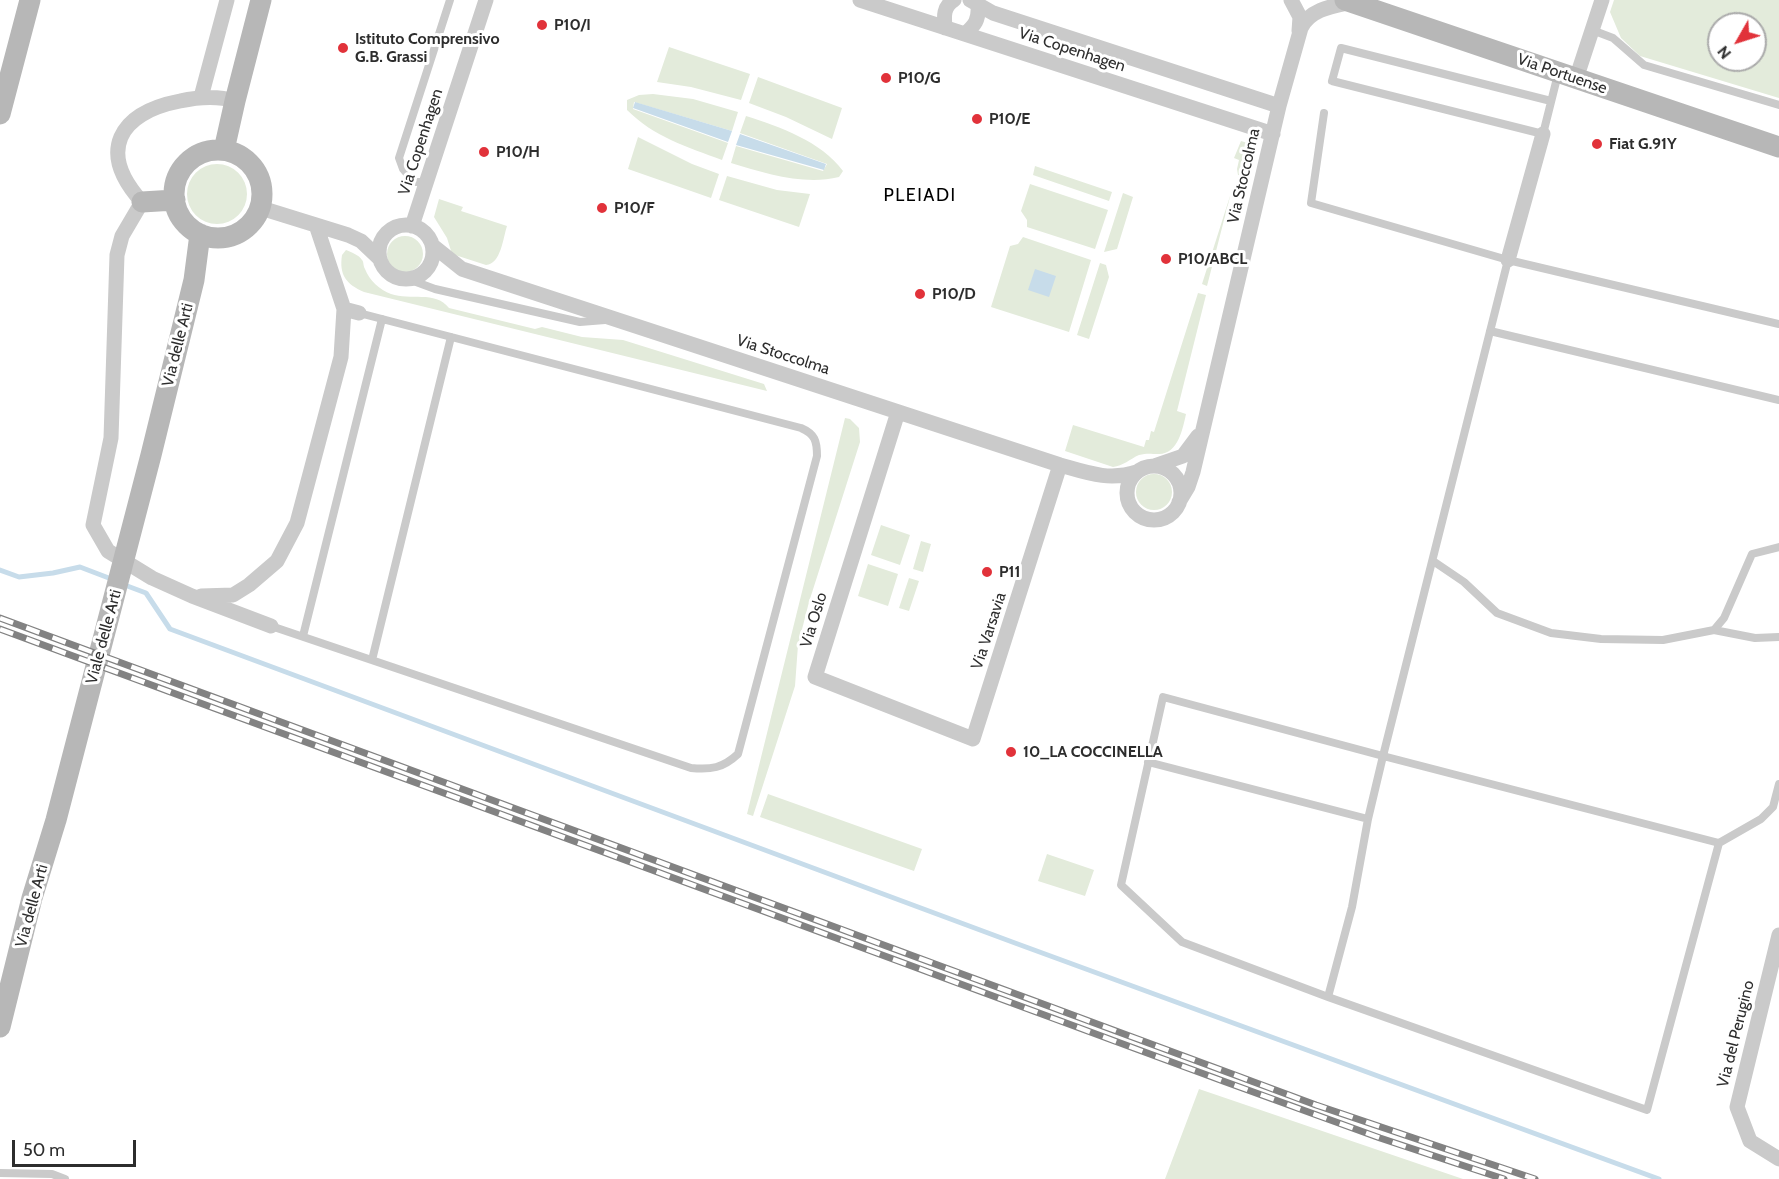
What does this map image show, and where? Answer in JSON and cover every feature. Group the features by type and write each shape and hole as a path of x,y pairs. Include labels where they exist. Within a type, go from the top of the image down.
{"street":[{"path":"0,114 30,0"},
{"path":"201,97 227,0"},
{"path":"225,150 261,0"},
{"name":"Via Copenhagen","path":"412,226 486,0"},
{"name":"Via Copenhagen","path":"860,0 1273,134"},
{"path":"945,28 944,14 948,4 954,0"},
{"name":"Via Stoccolma","path":"1291,0 1300,17 1299,35"},
{"path":"1567,75 1592,30 1602,0"},
{"name":"Via Stoccolma","path":"1179,502 1194,472 1279,106 1299,35 1305,20 1312,15 1349,1"},
{"name":"Via Portuense","path":"1349,1 1779,147"},
{"path":"965,34 975,26 979,17 974,3"},
{"name":"Via Copenhagen","path":"974,3 993,13 1279,106"},
{"path":"141,202 121,171 117,150 120,138 136,117 162,104 201,97 218,97 235,101"},
{"path":"1508,260 1543,134"},
{"path":"211,150 225,150 248,160 256,170 263,195 261,208 254,221 243,231 229,237 214,238 200,234 183,220 175,200 175,187 179,174 187,162 198,154 211,150"},
{"path":"141,202 175,200"},
{"path":"141,202 122,236 117,255 111,438 93,525 108,551 152,578 271,626"},
{"path":"261,208 348,235 361,241 380,259"},
{"path":"192,596 233,595 249,585 277,561 297,523 352,311 316,225"},
{"path":"348,235 376,236 397,227 412,226 427,236 432,246 431,261 425,271 417,277 408,279 391,275 384,269 380,259 380,247 389,232"},
{"name":"Via delle Arti","path":"152,455 194,280 200,234"},
{"name":"Via Stoccolma","path":"432,246 462,269 1060,465 1092,475 1120,478 1137,472"},
{"name":"Via Stoccolma","path":"425,271 462,269"},
{"name":"Via Oslo","path":"897,412 815,677 973,739"},
{"name":"Via Stoccolma","path":"1154,466 1183,456 1202,431"},
{"name":"Viale delle Arti","path":"56,820 152,455"},
{"name":"Via Varsavia","path":"973,739 1060,465"},
{"path":"1154,466 1162,467 1176,477 1180,485 1179,502 1169,515 1153,520 1137,514 1131,507 1128,499 1128,484 1137,472 1154,466"},
{"name":"Via Stoccolma","path":"1092,475 1128,499"},
{"name":"Via delle Arti","path":"0,1027 32,898 56,820"},
{"name":"Via del Perugino","path":"1779,935 1737,1107 1749,1141 1779,1159"}],"lane":[{"path":"426,182 414,182 403,169 399,158 450,0"},
{"path":"1592,30 1613,38 1644,65 1779,105"},
{"path":"1551,101 1341,48 1332,81 1543,134 1551,101 1567,75"},
{"path":"1324,113 1311,203 1508,260 1779,324"},
{"path":"1328,997 1352,907 1368,819 1383,756 1508,260"},
{"path":"408,279 435,289 580,322 615,319"},
{"path":"271,626 691,768 718,768 738,754 817,456 817,441 810,432 801,428 352,311"},
{"path":"303,636 382,319"},
{"path":"1490,331 1779,400"},
{"path":"372,660 451,337"},
{"path":"1714,630 1724,618 1752,554 1779,547"},
{"path":"1433,561 1464,582 1497,614 1551,633 1601,639 1663,640 1714,630 1755,638 1779,637"},
{"path":"1719,843 1647,1110 1328,997 1182,942 1121,885 1163,697 1719,843 1761,819 1773,807 1779,784"},
{"path":"1148,762 1368,819"},
{"path":"0,1173 52,1174 65,1179"}],"green space":[{"path":"1614,0 1779,0 1779,98 1640,56 1621,38 1610,12"},
{"path":"669,47 750,74 741,100 691,87 657,82"},
{"path":"758,77 842,108 832,139 786,117 749,103"},
{"path":"653,94 693,99 738,112 732,131 634,102 633,109 728,143 722,160 660,134 627,110 627,100 639,95"},
{"path":"746,116 786,130 812,143 834,160 843,171 839,177 798,179 731,163 736,146 823,171 827,164 740,133"},
{"path":"638,137 692,164 719,174 711,198 628,169"},
{"path":"1241,141 1251,144 1255,150 1248,177 1238,175 1239,160 1234,158"},
{"path":"211,164 223,164 234,169 242,177 247,194 245,206 234,219 223,224 211,224 200,219 192,211 187,200 187,188 192,177 200,169"},
{"path":"1035,166 1112,192 1109,201 1033,175"},
{"path":"727,176 777,190 810,194 799,227 719,200"},
{"path":"1030,184 1108,210 1095,249 1027,227 1027,220 1021,211"},
{"path":"1123,193 1133,197 1117,249 1104,252"},
{"path":"1231,193 1207,286 1202,284"},
{"path":"439,199 463,207 461,211 507,226 501,250 491,264 486,265 452,254 447,238 434,217"},
{"path":"405,236 417,242 423,254 417,266 405,272 393,266 387,254 393,242"},
{"path":"1023,237 1091,260 1069,332 991,307 1010,246 1018,244"},
{"path":"346,250 361,258 372,281 391,294 437,299 449,308 535,329 542,327 582,337 623,340 764,384 767,391 364,292 345,278 341,262"},
{"path":"1100,263 1106,265 1109,277 1089,339 1077,335"},
{"path":"1198,293 1206,295 1177,411 1186,414 1175,445 1165,453 1139,455 1113,467 1065,451 1073,425 1144,447 1151,431 1154,432"},
{"path":"845,418 850,419 859,428 860,442 809,602 798,645 795,686 753,816 747,814"},
{"path":"1154,474 1166,480 1172,492 1166,504 1154,510 1142,504 1136,492 1142,480"},
{"path":"881,525 910,535 900,565 871,555"},
{"path":"921,541 931,544 923,572 913,569"},
{"path":"868,564 898,574 888,606 858,596"},
{"path":"909,578 919,581 909,611 899,608"},
{"path":"768,794 922,849 914,871 760,817"},
{"path":"1047,854 1094,870 1085,896 1038,881"},
{"path":"1199,1089 1463,1179 1165,1179"}],"water":[{"path":"635,102 732,131 728,142 633,108"},
{"path":"740,134 826,164 824,170 736,145"},
{"path":"1035,269 1056,276 1049,297 1028,290"}],"waterway":[{"path":"0,570 19,577 80,567 114,580"},
{"path":"122,584 146,593 170,629 1659,1179"}],"railway":[{"path":"0,618 1316,1105 1535,1179"},
{"path":"0,629 1223,1081 1380,1138 1504,1179"}],"place":[{"name":"P10/I","path":"542,25"},
{"name":"Istituto Comprensivo G.B. Grassi","path":"343,48"},
{"name":"P10/G","path":"886,78"},
{"name":"P10/E","path":"977,119"},
{"name":"Fiat G.91Y","path":"1597,144"},
{"name":"P10/H","path":"484,152"},
{"name":"P10/F","path":"602,208"},
{"name":"P10/ABCL","path":"1166,259"},
{"name":"P10/D","path":"920,294"},
{"name":"P11","path":"987,572"},
{"name":"10_LA COCCINELLA","path":"1011,752"}],"district":[{"name":"PLEIADI","path":"920,196"}]}
